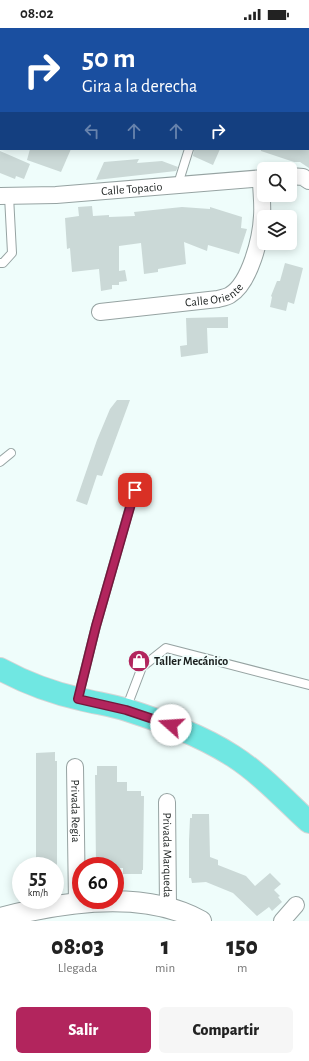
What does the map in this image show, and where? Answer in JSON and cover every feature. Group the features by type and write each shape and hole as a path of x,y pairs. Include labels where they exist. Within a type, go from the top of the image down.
{"main road":[{"path":"0,669 78,699 126,710 186,730 228,754 268,784 309,822"}],"street":[{"path":"297,177 303,177 309,181"},
{"name":"Calle Topacio","path":"4,196 56,195 257,178"},
{"name":"Calle Oriente","path":"100,312 218,299 231,295 242,282 251,266 259,235 262,202"},
{"name":"Privada Regia","path":"75,767 76,857"},
{"name":"Privada Marqueda","path":"167,802 168,907"},
{"path":"124,902 148,903 168,907 201,921"},
{"path":"0,918 72,905"},
{"path":"282,921 296,905"}],"lane":[{"path":"178,184 189,150"},
{"path":"0,263 3,263 12,253 4,196"},
{"path":"0,462 11,453"},
{"path":"78,699 96,626 135,490"},
{"path":"126,710 142,667 166,648 309,685"}],"building":[{"path":"30,150 71,150 61,172 27,160"},
{"path":"194,150 220,150 213,165 193,156"},
{"path":"261,150 309,150 309,168 300,162 294,162"},
{"path":"0,151 30,164 24,179 16,176 15,179 0,173"},
{"path":"139,159 137,163 162,161 178,167 176,171 96,180 104,162"},
{"path":"92,206 93,216 109,215 109,217 135,216 134,212 182,207 210,209 210,207 242,217 241,228 247,229 239,254 208,245 207,251 184,242 186,264 158,269 158,272 144,274 141,243 119,246 119,271 125,270 127,281 119,282 119,285 112,285 112,289 101,291 99,269 72,272 70,248 67,249 65,218 79,216 78,207"},
{"path":"285,263 303,268 294,304 288,302 286,311 270,307 271,296 277,281 280,281"},
{"path":"228,317 228,328 207,328 208,353 181,357 180,346 187,345 186,318"},
{"path":"117,400 130,400 102,476 97,475 87,505 76,501 97,440 110,409"},
{"path":"55,752 55,761 57,761 57,857 36,857 36,753"},
{"path":"97,766 117,766 117,782 127,782 127,791 141,791 141,796 144,796 142,874 124,874 124,857 96,857 95,775 97,775"},
{"path":"192,814 209,814 210,857 218,860 218,865 246,876 255,886 270,873 281,884 274,890 280,896 278,897 282,902 272,911 269,907 257,916 233,893 206,882 192,883 191,878 189,878 189,840 190,818 192,818"}],"place":[{"name":"Taller Mecánico","path":"139,661"}],"route":[{"path":"135,490 96,626 78,699 126,710 171,725"}]}
